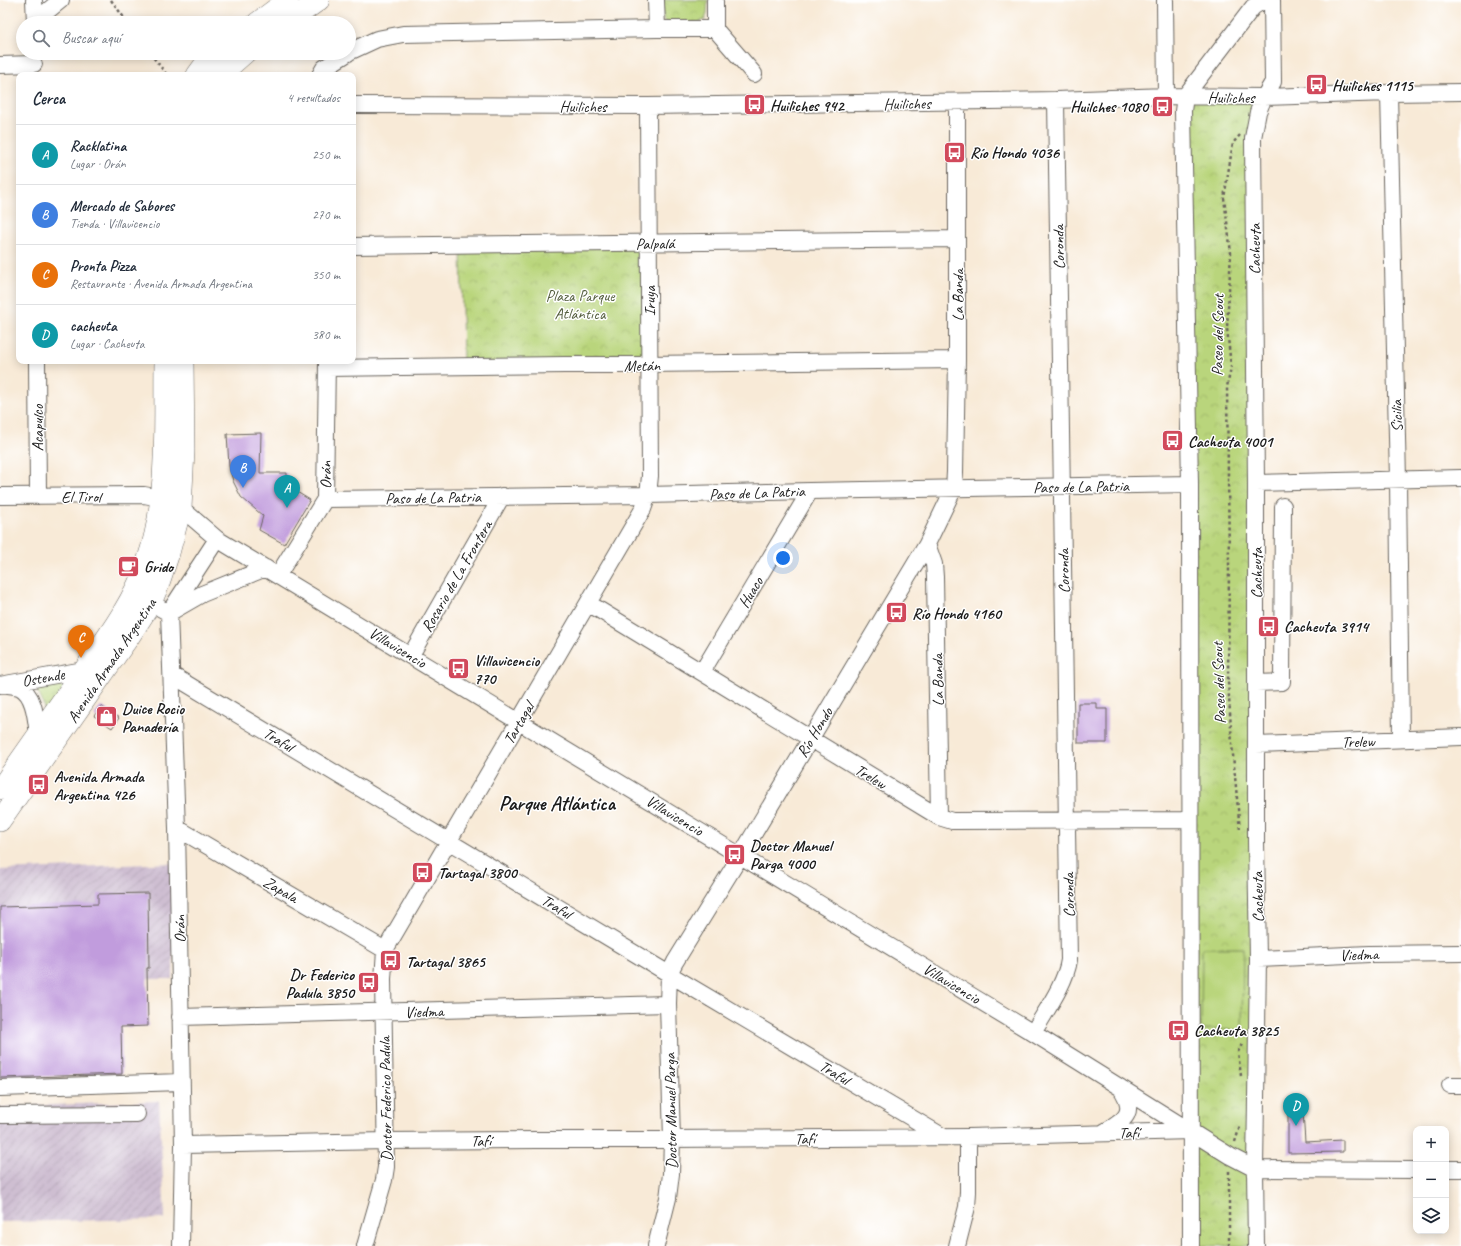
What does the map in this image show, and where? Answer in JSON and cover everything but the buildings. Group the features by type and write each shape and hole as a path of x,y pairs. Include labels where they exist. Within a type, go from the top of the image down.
{"main road":[{"path":"266,16 288,0"},
{"path":"297,16 319,0"},
{"path":"198,72 208,60"},
{"path":"223,72 237,60"},
{"name":"Avenida Armada Argentina","path":"0,789 121,616 141,578 152,544 161,498 163,472 165,364"},
{"name":"Avenida Armada Argentina","path":"0,821 129,637 150,603 164,572 181,508 184,451 183,364"}],"street":[{"path":"34,0 35,16"},
{"path":"42,16 62,0"},
{"path":"656,0 657,29"},
{"path":"715,0 715,29 754,74"},
{"path":"1165,0 1166,96"},
{"path":"1191,1246 1190,484 1183,111 1186,96 1253,7 1264,0"},
{"name":"Cacheuta","path":"1256,1246 1255,1169 1258,959 1253,146 1255,126 1264,97 1273,82 1272,0"},
{"path":"356,49 378,39 403,34 715,29"},
{"path":"322,72 324,68 337,60"},
{"path":"0,65 34,64"},
{"name":"Huiliches","path":"356,105 648,106 957,102 1166,96 1264,97 1461,92"},
{"name":"Sicilia","path":"1389,93 1398,480 1401,739"},
{"name":"Coronda","path":"1033,1033 1068,969 1069,960 1056,100"},
{"name":"La Banda","path":"954,488 957,360 957,102"},
{"name":"Iruya","path":"648,106 650,365 650,476 648,495"},
{"name":"Palpalá","path":"356,246 957,239"},
{"name":"Metán","path":"327,365 650,365 957,360"},
{"name":"Acapulco","path":"37,364 38,496"},
{"name":"Orán","path":"272,572 325,499 327,365"},
{"path":"1256,483 1461,478"},
{"name":"Paso de La Patria","path":"325,499 648,495 1190,484"},
{"name":"Río Hondo","path":"669,974 927,544 954,488"},
{"name":"Huaco","path":"702,672 810,491"},
{"name":"El Tirol","path":"0,496 144,495 161,498"},
{"name":"Tartagal","path":"385,950 643,508 648,495"},
{"name":"Rosario de La Frontera","path":"411,655 502,496"},
{"name":"Villavicencio","path":"161,498 181,508 217,539 741,855 1191,1131"},
{"path":"1256,683 1282,682 1283,506"},
{"path":"169,613 217,539"},
{"name":"La Banda","path":"927,544 934,564 935,577 939,818"},
{"path":"169,613 202,594 272,572"},
{"path":"150,603 169,613"},
{"name":"Trelew","path":"588,603 939,818 952,821 1190,820"},
{"name":"Orán","path":"169,613 177,828 183,1145 181,1246"},
{"name":"Ostende","path":"2,685 84,670"},
{"name":"Traful","path":"172,675 669,974 942,1136"},
{"name":"Ostende","path":"2,685 19,687 26,692 33,708 38,735"},
{"name":"Trelew","path":"1256,745 1461,737"},
{"name":"Zapala","path":"177,828 385,950"},
{"name":"Doctor Federico Padula","path":"365,1246 384,1180 386,1166 383,979 385,950"},
{"name":"Viedma","path":"1258,959 1369,954 1461,953"},
{"name":"Doctor Manuel Parga","path":"656,1246 668,1198 671,1174 672,1139 668,1004 669,974"},
{"name":"Viedma","path":"180,1017 668,1004"},
{"path":"0,1088 181,1082"},
{"path":"1103,1133 1121,1123 1129,1108 1127,1097 1120,1087"},
{"path":"0,1115 136,1114"},
{"path":"1191,1131 1230,1156 1255,1169 1413,1170"},
{"name":"Tafí","path":"183,1145 386,1141 968,1136 1191,1131"},
{"path":"957,1246 967,1207 968,1136"},
{"path":"1449,1169 1461,1169"}],"path":[{"path":"111,0 123,16"},
{"path":"155,60 165,72"},
{"name":"Paseo del Scout","path":"1240,831 1228,682 1229,556 1227,387 1231,367 1227,328 1231,253 1224,198 1233,142 1236,138 1255,126"},
{"path":"1242,1082 1238,1052 1244,1040"},
{"path":"1229,1246 1230,1156 1242,1120"}],"shaded area":[{"path":"174,863 173,979 0,979 0,870"},
{"path":"159,1101 165,1219 0,1222 0,1107"}],"green space":[{"path":"663,0 708,0 705,20 699,22 666,23 663,18"},
{"path":"1185,96 1264,97 1258,112 1256,1246 1191,1246"},
{"name":"Plaza Parque Atlántica","path":"645,246 644,361 463,364 461,248"},
{"path":"76,675 46,719 42,700 34,688 30,685"},
{"path":"1202,948 1243,948 1242,1030 1201,1029"}],"place":[{"name":"Huiliches 1115","path":"1317,85"},
{"name":"Huiliches 942","path":"754,105"},
{"name":"Huilches 1080","path":"1163,106"},
{"name":"Río Hondo 4036","path":"955,152"},
{"name":"Cacheuta 4001","path":"1172,441"},
{"name":"Mercado de Sabores","path":"243,488"},
{"name":"Racklatina","path":"287,508"},
{"name":"Grido","path":"129,566"},
{"name":"Río Hondo 4160","path":"896,613"},
{"name":"Cacheuta 3914","path":"1268,626"},
{"name":"Pronta Pizza","path":"81,658"},
{"name":"Villavicencio 770","path":"459,669"},
{"name":"Duice Rocio Panadería","path":"106,717"},
{"name":"Avenida Armada Argentina 426","path":"39,785"},
{"name":"Doctor Manuel Parga 4000","path":"734,854"},
{"name":"Tartagal 3800","path":"423,872"},
{"name":"Tartagal 3865","path":"391,961"},
{"name":"Dr Federico Padula 3850","path":"369,983"},
{"name":"Cacheuta 3825","path":"1178,1030"},
{"name":"cacheuta","path":"1296,1126"}],"district":[{"name":"Parque Atlántica","path":"557,803"}]}
